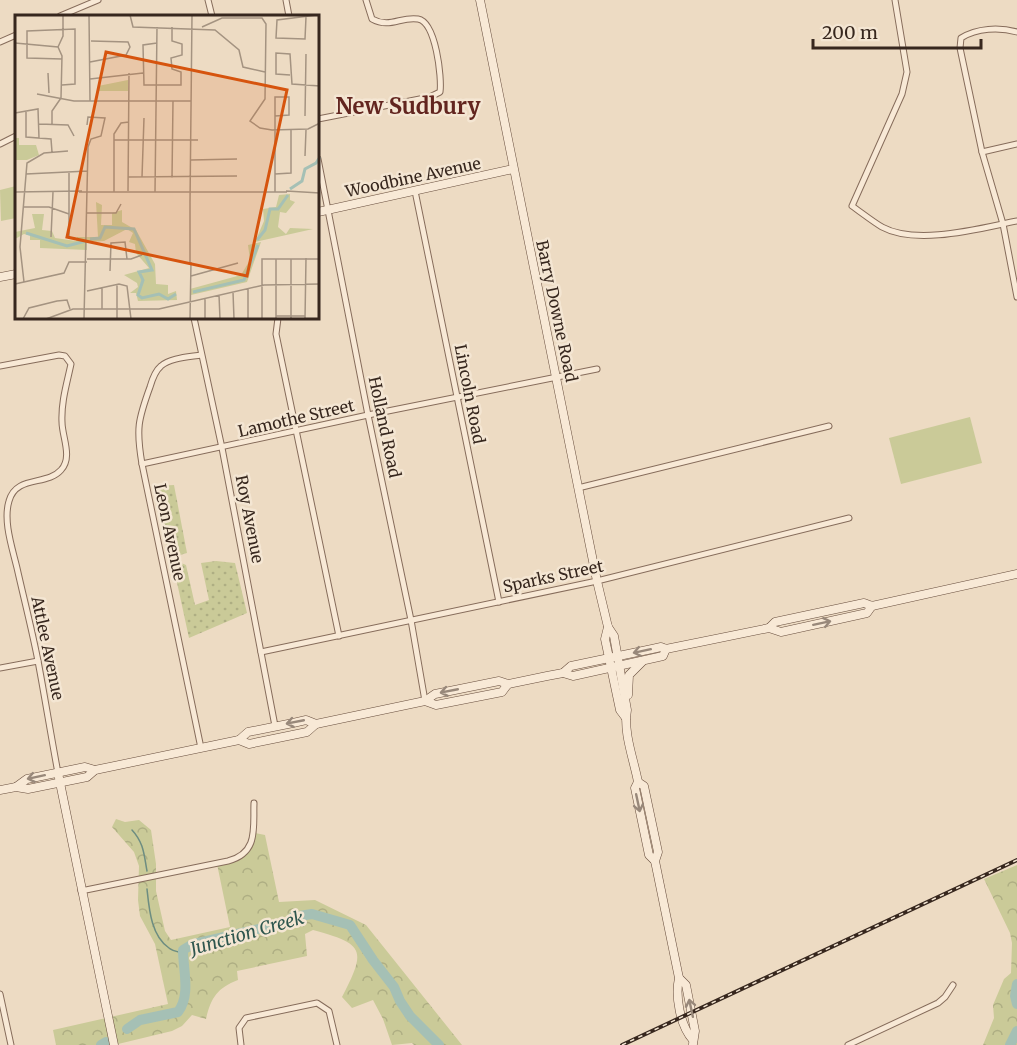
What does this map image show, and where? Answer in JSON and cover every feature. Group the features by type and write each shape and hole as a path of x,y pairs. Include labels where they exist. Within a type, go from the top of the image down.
{"main road":[{"name":"Barry Downe Road","path":"480,0 608,627 605,639 613,657 627,705 626,718 638,782 635,788 636,796 649,855 655,861 679,978 677,989 682,1016 686,1033 693,1042"},
{"name":"Woodbine Avenue","path":"320,212 513,169"},
{"path":"0,277 15,274"},
{"path":"563,673 571,666 769,628 775,622 864,603 872,606 1017,574"},
{"path":"239,740 249,744 266,741 307,732 316,724 425,701 435,705 502,692 508,684 563,673 573,676 663,656 666,649"},
{"path":"627,705 629,675 634,667 645,660"},
{"name":"Barry Downe Road","path":"615,666 614,683 620,711 626,718"},
{"path":"588,672 601,674 614,683"},
{"path":"16,787 27,779 85,767 95,770 239,740 248,732 275,726 306,720 316,724"},
{"path":"0,790 16,787 28,789 60,783 87,777 95,770"},
{"name":"Attlee Avenue","path":"58,773 114,1045"}],"street":[{"path":"62,15 98,0"},
{"path":"208,0 212,15"},
{"path":"286,0 289,15"},
{"path":"320,119 430,97 440,92 442,82 432,32 427,23 418,19 381,24 372,19 366,0"},
{"path":"895,0 907,72 902,94 852,206 885,229 913,235 946,234 1017,220"},
{"path":"1017,32 996,29 969,33 961,38 960,48 982,152 1003,224 1017,297"},
{"path":"0,42 15,35"},
{"path":"0,144 15,136"},
{"path":"982,152 1017,144"},
{"name":"Holland Road","path":"320,169 411,620 425,701"},
{"name":"Lincoln Road","path":"415,191 499,602"},
{"name":"Roy Avenue","path":"194,320 222,448 275,726"},
{"path":"278,320 276,334 339,636"},
{"name":"Attlee Avenue","path":"0,366 59,355 65,356 71,364 62,409 66,461 61,470 52,476 17,487 9,498 7,510 9,533 38,661 58,773"},
{"name":"Leon Avenue","path":"201,355 171,361 161,366 154,375 139,417 138,432 142,464 201,748"},
{"name":"Lamothe Street","path":"142,464 597,369"},
{"path":"578,488 829,426"},
{"name":"Sparks Street","path":"261,652 597,581 849,518"},
{"path":"0,668 38,661"},
{"path":"81,891 239,857 255,833 254,803"},
{"path":"848,1045 938,1002 945,997 953,985"},
{"path":"0,994 11,1045"},
{"path":"241,1045 239,1028 246,1018 317,1003 329,1011 337,1045"}],"green space":[{"path":"15,186 15,218 1,221 0,190"},
{"path":"970,417 982,463 901,484 889,438"},
{"path":"174,485 187,553 173,557 168,556 155,486"},
{"path":"216,561 235,563 247,613 189,638 173,564 179,562 186,565 195,605 209,600 201,563"},
{"path":"116,819 125,822 139,820 151,830 156,864 156,891 165,931 171,940 230,927 217,864 239,858 255,833 265,835 279,902 315,900 366,925 462,1045 414,1045 412,1043 392,1045 383,1019 373,1000 352,1008 342,997 355,968 356,951 343,940 313,930 305,934 307,956 237,971 238,980 220,990 210,1005 206,1019 192,1015 182,1026 172,1031 114,1045 56,1045 53,1030 168,1004 155,944 140,916 139,866 134,852 112,827"},
{"path":"1017,865 1017,1045 983,1045 994,1018 993,1005 1004,979 1011,973 1012,943 1010,933 984,879"}],"waterway":[{"path":"132,830 141,844 147,871"},
{"path":"147,889 152,921 158,936 170,949 183,953"},
{"name":"Junction Creek","path":"127,1029 140,1020 178,1012 185,990 183,950 193,944 289,922 293,917 312,914 350,925 394,987 410,1016 439,1045"},
{"name":"Junction Creek","path":"1017,984 1015,996 1017,1004"},
{"name":"Junction Creek","path":"1010,1045 1017,1031"},
{"name":"Junction Creek","path":"101,1045 106,1042"}],"railway":[{"path":"622,1045 1017,860"}],"district":[{"name":"New Sudbury","path":"408,106"}]}
